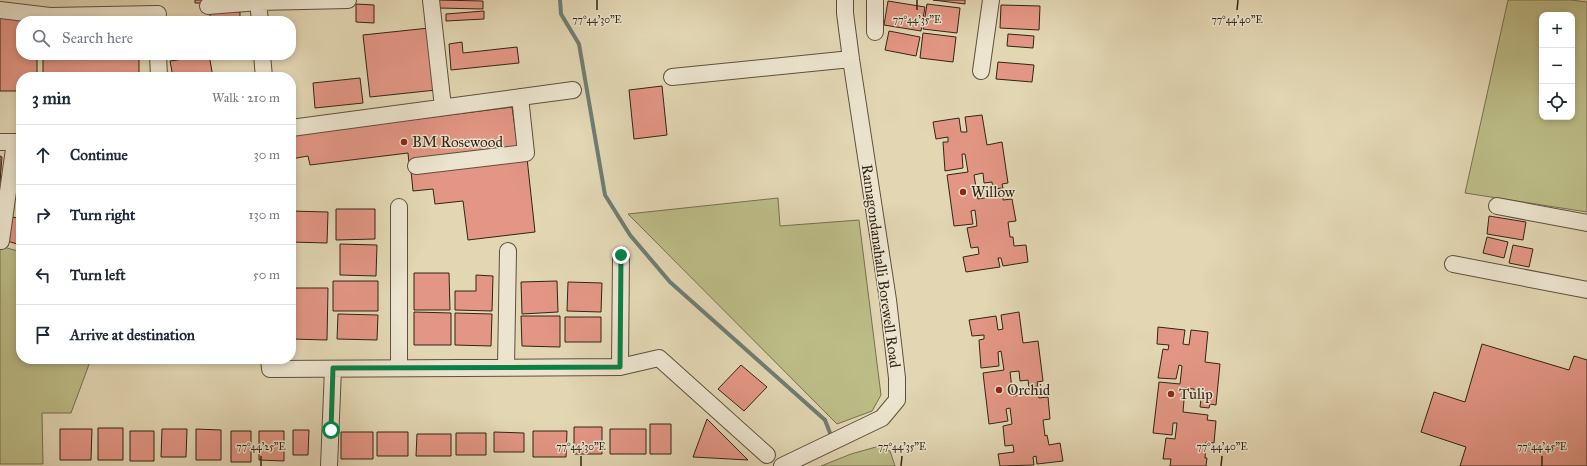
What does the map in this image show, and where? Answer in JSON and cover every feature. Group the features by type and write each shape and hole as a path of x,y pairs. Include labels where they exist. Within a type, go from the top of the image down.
{"street":[{"path":"208,6 258,2 348,0"},
{"path":"432,0 443,107"},
{"name":"Ramagondanahalli Borewell Road","path":"782,466 882,418 897,400 897,378 888,300 851,59 845,13 845,0"},
{"path":"875,32 876,0"},
{"path":"981,71 991,0"},
{"path":"258,2 259,16"},
{"path":"0,10 50,16 158,12"},
{"path":"672,77 851,59"},
{"path":"158,60 159,72"},
{"path":"262,60 264,72"},
{"path":"296,127 573,90"},
{"path":"416,166 526,153 520,97"},
{"path":"1,241 12,142"},
{"path":"1497,206 1587,223"},
{"path":"399,207 399,368"},
{"path":"506,367 508,252"},
{"path":"620,367 621,255"},
{"path":"1453,264 1587,290"},
{"path":"270,364 270,369 620,367 659,358 767,455"},
{"path":"328,466 333,368"}],"green space":[{"path":"1508,0 1571,0 1587,2 1587,212 1465,193"},
{"path":"778,198 780,226 859,220 881,395 872,411 837,424 628,214"},
{"path":"0,246 16,251 16,364 89,364 71,413 42,413 43,464 0,464"},
{"path":"876,447 890,451 895,466 821,466 851,454"}],"building":[{"path":"195,0 205,0 204,3 195,3"},
{"path":"438,0 483,1 483,9 438,8"},
{"path":"933,0 965,0 965,4"},
{"path":"888,1 925,7 921,31 884,25"},
{"path":"356,4 374,5 374,23 356,22"},
{"path":"927,4 960,8 957,33 923,29"},
{"path":"1001,5 1040,6 1039,30 1000,28"},
{"path":"210,10 240,12 240,16 210,16"},
{"path":"484,11 484,19 446,21 446,14"},
{"path":"0,15 16,18 16,60 37,60 37,72 16,72 16,91 0,91"},
{"path":"429,28 436,90 370,97 363,35"},
{"path":"889,31 920,37 916,56 885,50"},
{"path":"923,33 956,37 953,62 920,58"},
{"path":"1008,34 1034,36 1033,48 1007,46"},
{"path":"462,42 463,53 517,47 519,63 451,70 449,44"},
{"path":"43,60 139,60 139,72 43,72"},
{"path":"210,60 212,72 172,72 170,61"},
{"path":"998,62 1034,65 1032,82 996,79"},
{"path":"360,78 363,103 315,108 313,83"},
{"path":"662,86 667,135 634,139 629,90"},
{"name":"BM Rosewood","path":"512,107 518,149 409,163 408,153 310,165 308,156 296,158 296,134"},
{"name":"Willow","path":"982,115 987,145 1002,142 1008,183 1002,184 1003,188 993,189 992,182 984,183 983,173 974,175 978,199 1003,195 1003,200 1012,199 1016,221 1008,222 1010,237 1013,237 1014,246 1026,245 1028,262 1003,266 1001,258 998,258 1000,267 966,272 963,257 979,254 978,247 971,248 967,228 977,226 975,210 971,211 973,224 954,226 947,175 968,172 965,154 962,154 963,168 945,171 943,142 948,142 948,137 936,139 933,122 959,118 961,132 967,132 965,117"},
{"path":"0,156 2,157 0,182"},
{"path":"527,158 535,232 468,240 463,201 435,204 433,189 413,191 411,171"},
{"path":"336,209 375,209 375,239 336,240"},
{"path":"296,211 328,212 327,243 296,242"},
{"path":"1489,216 1526,222 1523,240 1487,234"},
{"path":"13,217 16,218 16,244 7,241"},
{"path":"1487,237 1508,242 1504,258 1483,253"},
{"path":"340,244 377,245 376,276 340,275"},
{"path":"1513,245 1533,249 1529,267 1509,263"},
{"path":"414,273 449,273 450,310 414,310"},
{"path":"476,275 493,276 492,311 455,310 455,291 476,291"},
{"path":"333,281 378,281 378,311 333,311"},
{"path":"557,281 558,312 522,314 521,282"},
{"path":"568,282 602,283 601,312 567,311"},
{"path":"296,288 328,288 327,340 296,339"},
{"path":"414,312 451,313 451,345 414,345"},
{"name":"Orchid","path":"1019,312 1023,343 1038,341 1043,381 1037,382 1038,386 1029,387 1028,380 1020,381 1019,371 1010,372 1013,396 1038,393 1039,398 1048,397 1050,419 1043,420 1045,436 1047,435 1049,445 1060,443 1063,461 1037,464 1036,456 1033,457 1034,465 1000,466 998,454 1014,452 1013,445 1005,446 1003,426 1012,424 1010,408 1006,409 1008,421 989,424 983,373 1004,370 1001,351 998,352 999,366 981,368 979,340 984,339 984,335 972,336 969,320 996,316 998,330 1003,329 1001,315"},
{"path":"455,313 492,314 491,346 455,345"},
{"path":"338,314 378,315 377,340 337,339"},
{"path":"521,316 560,316 560,347 522,346"},
{"path":"565,317 601,317 601,342 565,342"},
{"name":"Tulip","path":"1158,327 1185,330 1183,344 1189,345 1191,330 1208,332 1205,362 1220,364 1216,405 1210,404 1209,408 1200,407 1201,399 1193,399 1194,389 1185,388 1183,412 1208,415 1207,420 1216,421 1214,443 1206,442 1206,466 1170,466 1171,459 1163,459 1166,438 1175,439 1177,423 1173,423 1172,435 1153,433 1159,382 1180,384 1182,366 1179,365 1176,379 1158,378 1163,349 1168,350 1169,345 1157,344"},
{"path":"1482,344 1569,370 1574,356 1587,360 1587,466 1460,466 1466,447 1421,432 1434,392 1465,402"},
{"path":"741,365 767,387 744,411 718,389"},
{"path":"707,419 748,460 693,457"},
{"path":"650,424 671,424 671,454 650,454"},
{"path":"574,427 602,427 602,454 574,454"},
{"path":"98,428 123,428 123,460 98,460"},
{"path":"60,429 92,429 91,460 60,460"},
{"path":"162,429 187,429 186,457 161,457"},
{"path":"196,429 221,430 221,460 196,460"},
{"path":"610,429 646,429 646,454 610,454"},
{"path":"293,430 309,430 308,455 293,455"},
{"path":"130,431 154,431 154,461 130,461"},
{"path":"231,431 251,431 251,462 231,462"},
{"path":"259,431 284,431 284,461 259,460"},
{"path":"533,431 567,431 566,457 533,457"},
{"path":"341,432 373,432 373,459 341,459"},
{"path":"377,432 408,432 408,456 377,456"},
{"path":"494,432 524,433 524,452 494,452"},
{"path":"456,433 486,433 486,455 456,455"},
{"path":"417,434 451,434 451,456 416,456"}],"waterway":[{"path":"560,0 561,14 579,44 605,195 630,235 670,282 825,420 830,433"}],"place":[{"name":"BM Rosewood","path":"404,142"},
{"name":"Willow","path":"963,192"},
{"name":"Orchid","path":"999,390"},
{"name":"Tulip","path":"1171,394"}],"route":[{"path":"331,430 333,368 620,367 621,255"}]}
